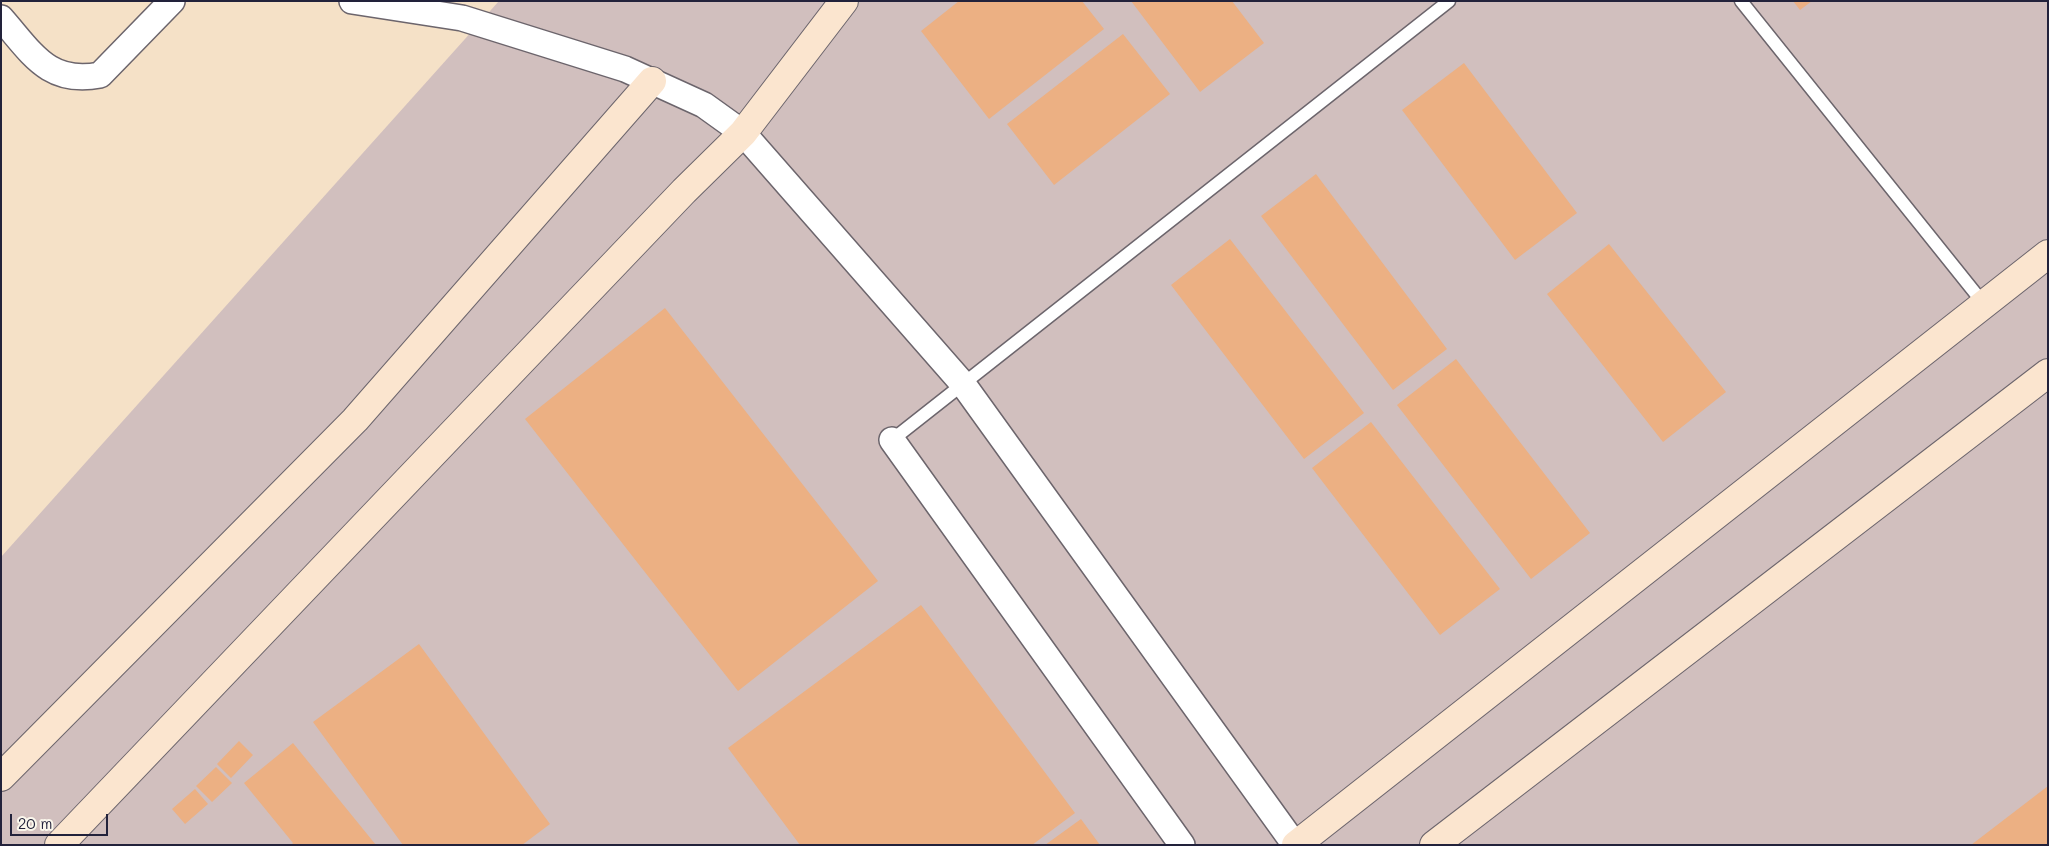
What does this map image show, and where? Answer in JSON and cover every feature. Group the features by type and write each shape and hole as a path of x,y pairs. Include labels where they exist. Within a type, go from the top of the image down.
{"street":[{"path":"1,18 41,63 54,72 68,77 84,78 100,74 172,1"},
{"path":"352,1 462,18 625,69 704,105 743,133 963,384 1295,845 2048,254"},
{"path":"59,845 670,206 743,133 844,1"},
{"path":"1,777 355,420 652,80"},
{"path":"1434,845 2046,377"},
{"path":"892,440 1182,845"}],"lane":[{"path":"892,440 1449,1"},
{"path":"1740,1 1984,304"}],"shaded area":[{"path":"499,1 2048,1 2048,845 1,845 1,557"}],"building":[{"path":"959,1 1082,1 1104,29 989,119 921,31"},
{"path":"1131,1 1232,1 1264,43 1200,92"},
{"path":"1793,1 1812,1 1800,10"},
{"path":"1123,34 1170,94 1054,185 1007,124"},
{"path":"1464,63 1577,213 1515,260 1402,110"},
{"path":"1316,174 1447,349 1393,390 1261,216"},
{"path":"1230,239 1364,413 1304,459 1171,285"},
{"path":"1609,244 1726,392 1663,442 1547,294"},
{"path":"665,308 878,581 738,691 525,419"},
{"path":"1456,359 1590,533 1531,579 1397,405"},
{"path":"1371,422 1500,589 1440,635 1312,468"},
{"path":"921,605 1075,813 1032,845 800,845 728,748"},
{"path":"419,644 550,824 522,845 403,845 313,722"},
{"path":"239,741 253,755 231,778 217,764"},
{"path":"293,743 376,845 291,845 293,843 244,783"},
{"path":"216,767 232,783 212,802 196,786"},
{"path":"2048,786 2048,845 1971,845"},
{"path":"195,789 208,804 185,824 172,809"},
{"path":"1081,819 1100,845 1045,845"}]}
